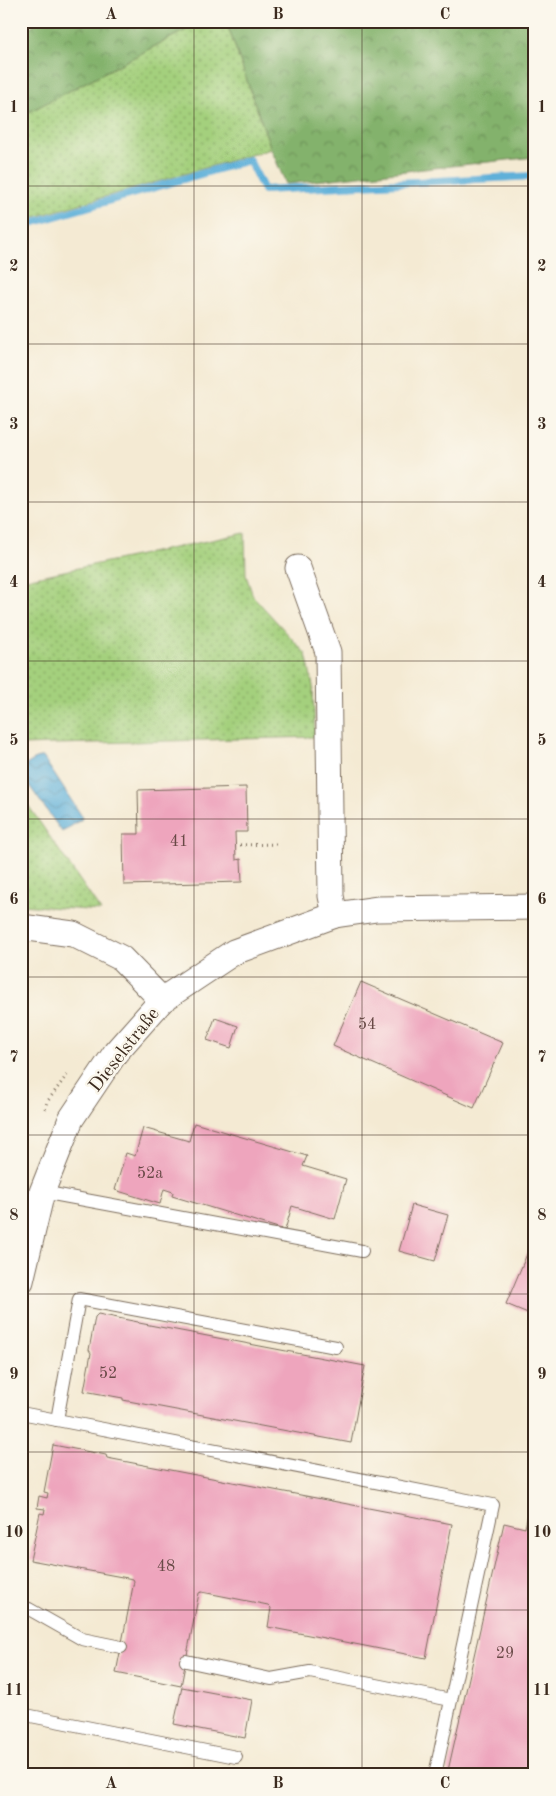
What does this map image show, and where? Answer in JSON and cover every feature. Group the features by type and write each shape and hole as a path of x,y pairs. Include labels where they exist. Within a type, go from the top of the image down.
{"street":[{"path":"298,568 328,652 330,877 334,915"},
{"name":"Dieselstraße","path":"21,1281 42,1192 71,1120 116,1052 162,1000 234,952 334,915 377,909 535,908"},
{"path":"21,927 73,934 121,958 162,1000"}],"lane":[{"path":"42,1192 362,1251"},
{"path":"56,1420 79,1299 336,1347"},
{"path":"21,1413 492,1505 435,1775"},
{"path":"21,1608 29,1609 82,1639 121,1647"},
{"path":"186,1661 271,1679 310,1672 451,1700"},
{"path":"21,1714 236,1757"}],"path":[{"path":"236,845 280,844"}],"green space":[{"path":"40,21 203,21 21,116 21,32"},
{"path":"203,21 226,21 271,149 21,221 21,116"},
{"path":"226,21 535,21 535,157 286,184 271,149"},
{"path":"245,533 246,575 253,596 306,654 313,686 315,737 21,745 21,580"},
{"path":"21,795 101,911 21,905"}],"water":[{"path":"39,757 43,757 81,815 82,819 62,832 21,774 21,768"}],"building":[{"path":"246,787 247,832 235,832 236,860 241,859 242,882 124,885 123,834 139,834 138,790"},
{"path":"361,982 503,1043 474,1108 333,1046"},
{"path":"215,1018 238,1026 231,1048 207,1040"},
{"path":"194,1123 307,1156 303,1166 346,1179 335,1219 292,1206 285,1230 172,1196 173,1192 164,1189 160,1204 115,1190 126,1153 135,1156 143,1128 189,1141"},
{"path":"412,1205 448,1215 435,1261 399,1251"},
{"path":"535,1235 535,1316 506,1304"},
{"path":"98,1314 365,1366 351,1443 84,1391 95,1317"},
{"path":"53,1445 106,1455 107,1458 452,1524 426,1658 268,1627 271,1608 268,1605 202,1592 199,1593 181,1686 116,1673 133,1579 30,1560 40,1513 44,1514 45,1509 37,1508 39,1496 47,1498 48,1493 44,1492"},
{"path":"533,1490 535,1491 535,1775 447,1775 504,1523 525,1528"},
{"path":"182,1687 252,1700 245,1738 174,1724"}],"waterway":[{"path":"21,226 249,160 264,190 535,176"}]}
